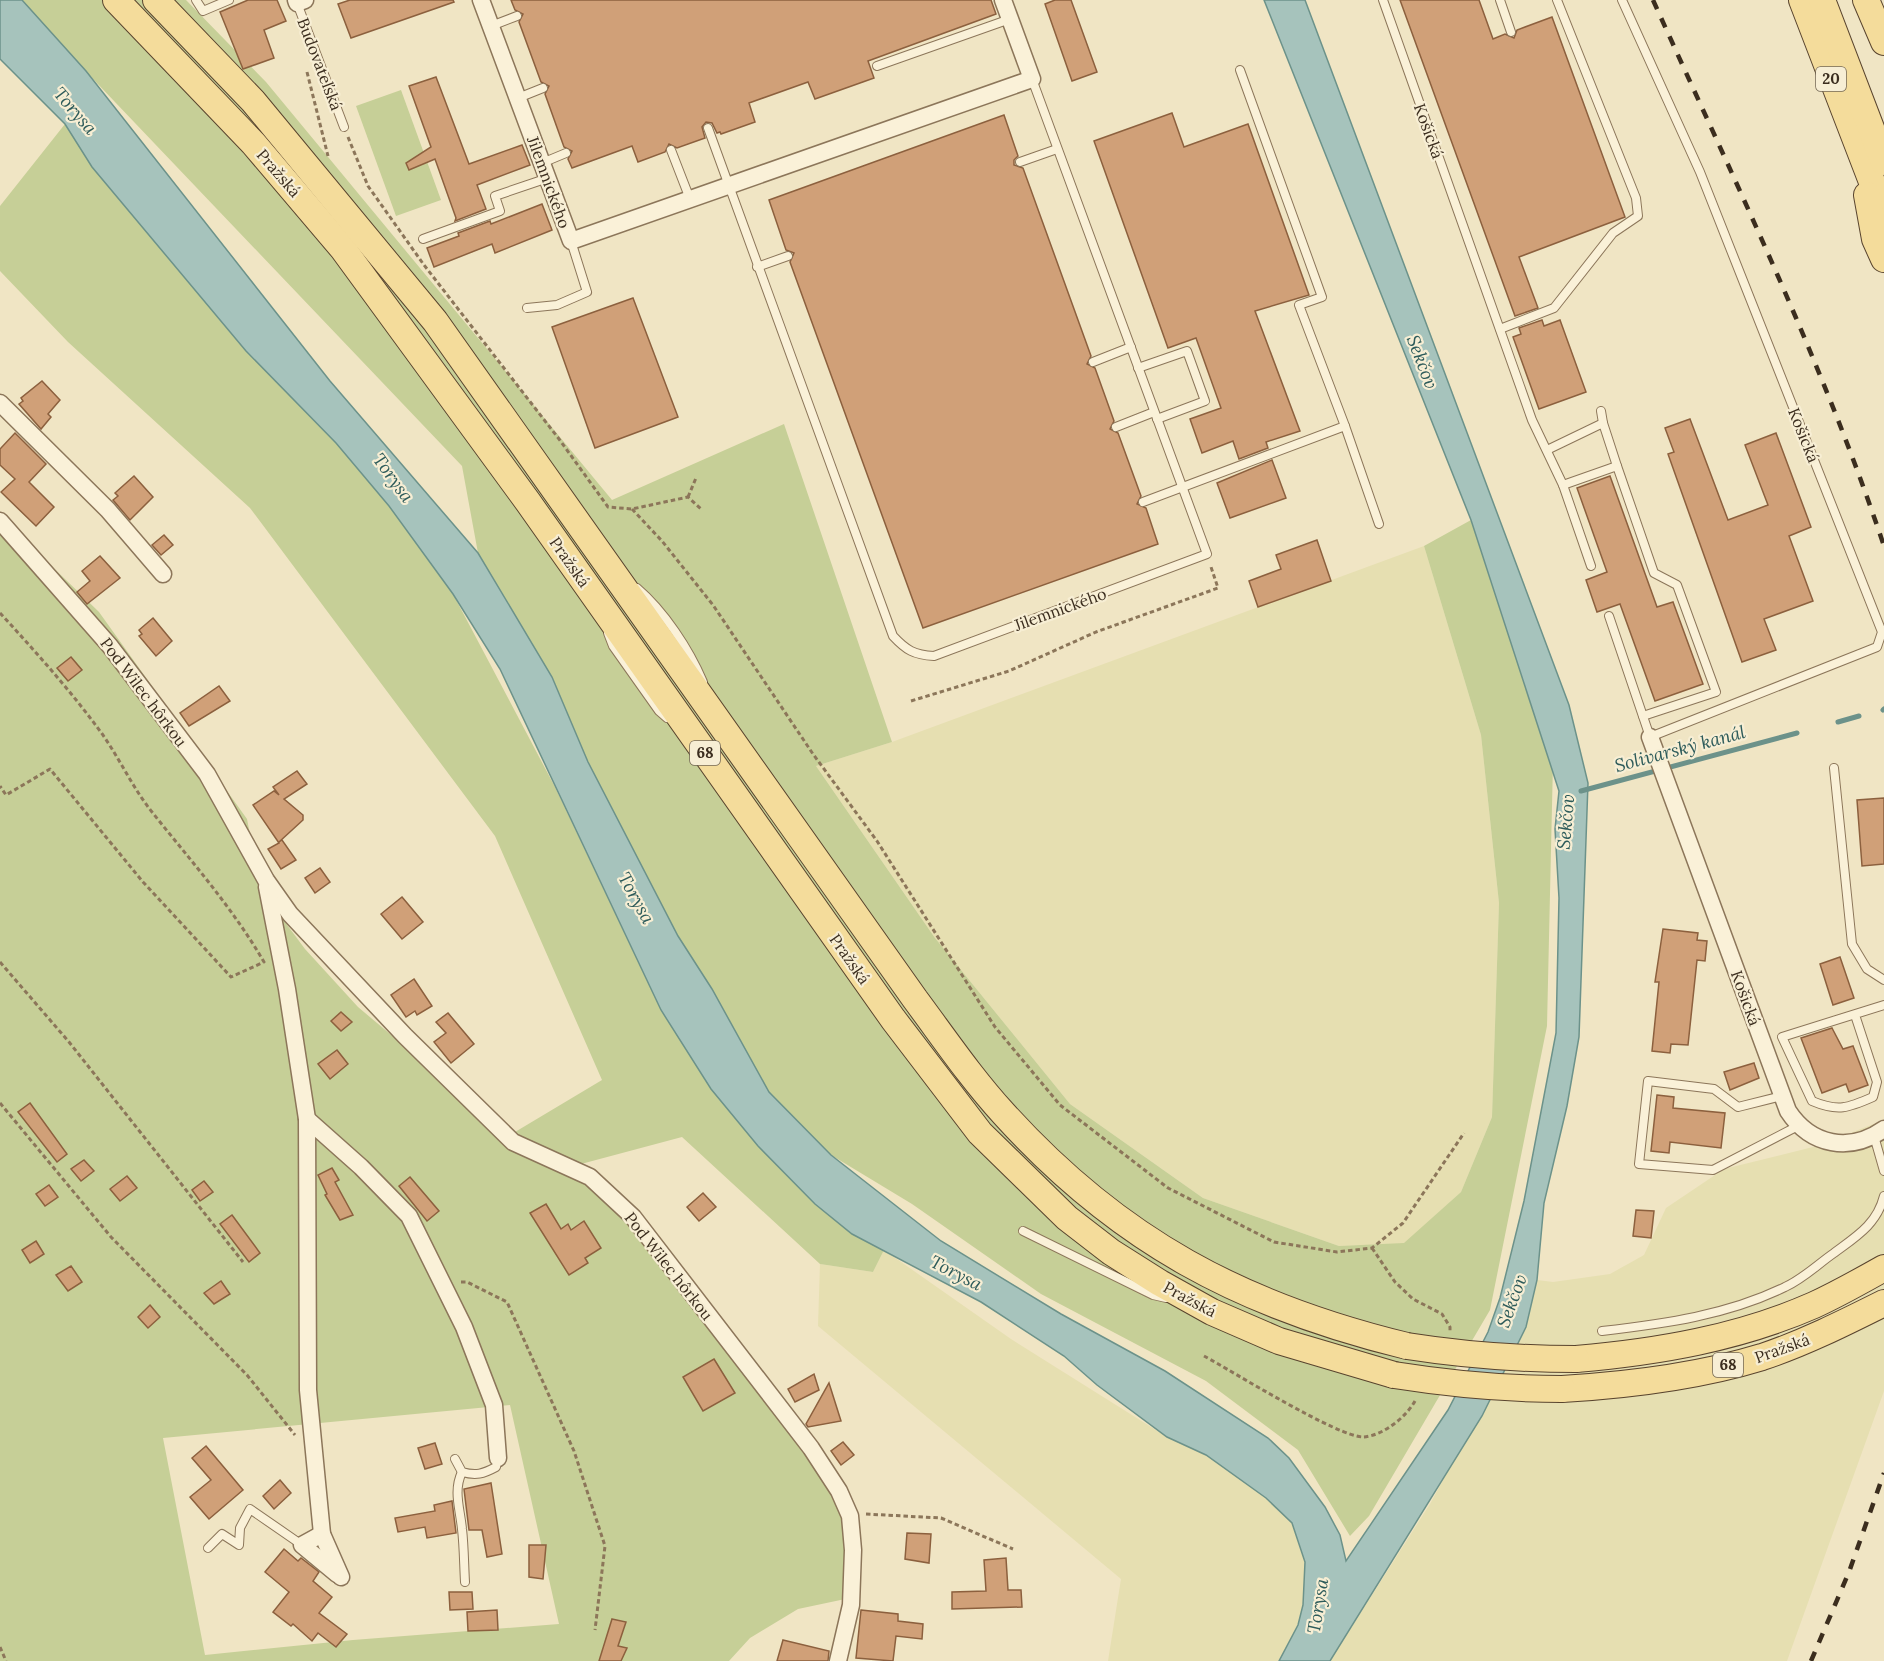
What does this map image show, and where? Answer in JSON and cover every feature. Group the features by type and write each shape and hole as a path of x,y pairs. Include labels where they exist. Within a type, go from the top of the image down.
{"main road":[{"name":"Pražská","path":"116,0 253,143 343,249 587,586 892,1019 981,1133 1067,1218 1121,1258 1197,1304 1279,1341 1394,1375 1489,1387 1562,1389 1678,1377 1762,1357 1828,1332 1884,1303"},
{"name":"Pražská","path":"156,0 252,101 435,321 975,1080 1036,1148 1088,1196 1178,1259 1231,1287 1291,1313 1353,1333 1407,1346 1468,1355 1522,1359 1576,1359 1636,1354 1686,1345 1754,1327 1814,1305 1884,1268"},
{"name":"20","path":"1802,0 1873,160 1875,239 1884,259"},
{"path":"1822,0 1873,160 1884,213"},
{"path":"1866,0 1884,42"}],"street":[{"name":"Jilemnického","path":"481,0 571,241 1032,79"},
{"path":"1003,0 1032,79"},
{"path":"0,402 108,510 163,574"},
{"name":"Pod Wilec hôrkou","path":"0,521 110,646 207,774 266,880 290,915 405,1036 513,1142 590,1177 633,1217 811,1448 840,1491 850,1516 853,1550 851,1605 838,1661"},
{"name":"Košická","path":"1650,737 1782,1096 1798,1126"},
{"name":"Pod Wilec hôrkou","path":"266,880 288,989 307,1119 308,1390 322,1534 340,1577 302,1545"},
{"path":"307,1119 409,1216 464,1327 494,1405 498,1458"},
{"path":"1798,1126 1810,1134 1834,1142 1855,1143 1879,1132"},
{"path":"302,1545 322,1534"}],"lane":[{"path":"196,0 203,10 229,0"},
{"name":"Košická","path":"1383,0 1532,420 1563,485 1590,566"},
{"path":"1500,0 1511,32"},
{"path":"1500,330 1554,308 1613,232 1638,216 1636,198 1557,0"},
{"name":"Košická","path":"1622,0 1700,172 1882,632 1877,647 1650,737"},
{"name":"Budovateľská","path":"299,1 344,127"},
{"path":"491,26 517,16"},
{"path":"877,66 1010,19"},
{"path":"1240,70 1322,297 1299,304 1379,524"},
{"path":"1032,79 1207,554"},
{"path":"518,98 543,88"},
{"path":"708,128 728,186"},
{"path":"1020,162 1057,149"},
{"path":"671,150 690,199"},
{"path":"423,239 500,211 495,196 545,170 566,153"},
{"name":"Jilemnického","path":"728,186 893,636 904,649 916,655 934,656 1207,554"},
{"path":"527,308 557,305 587,292 571,241"},
{"path":"757,267 788,256"},
{"path":"1093,362 1131,347"},
{"path":"1116,427 1205,401 1187,351 1138,368"},
{"path":"1600,411 1654,573 1677,585 1716,692 1643,716"},
{"path":"1547,450 1604,423"},
{"path":"1143,502 1345,426"},
{"path":"1563,485 1617,466"},
{"path":"1609,616 1650,737"},
{"path":"1834,768 1852,944 1866,969 1884,980"},
{"path":"1855,1015 1877,1082 1874,1097 1853,1106 1830,1109 1812,1101 1782,1037 1884,1005"},
{"path":"1782,1096 1738,1107 1714,1089 1648,1081 1639,1164 1713,1170 1798,1126"},
{"path":"1879,1132 1884,1172"},
{"path":"1602,1331 1664,1324 1756,1300 1787,1286 1867,1228 1880,1213 1884,1196"},
{"path":"1023,1231 1153,1295 1197,1304"},
{"path":"455,1459 462,1472 473,1475 485,1474 496,1467 498,1458"},
{"path":"462,1472 458,1480 456,1499 462,1529 465,1582"},
{"path":"208,1548 222,1534 239,1545 240,1528 250,1509 302,1545"}],"path":[{"path":"305,62 330,164"},
{"path":"344,127 368,186 424,265 559,438 608,507 632,509 688,497"},
{"path":"688,497 696,478"},
{"path":"688,497 701,509"},
{"path":"632,509 662,541 713,605 813,754 877,841 995,1028 1060,1105 1168,1188 1274,1242 1337,1252 1372,1248 1403,1223 1464,1133"},
{"path":"911,701 1009,671 1096,632 1218,588 1207,554"},
{"path":"0,613 52,671 101,732 151,811 196,863 246,931 264,962 231,977 144,882 50,769 6,795 0,786"},
{"path":"0,962 69,1042 243,1262"},
{"path":"0,1103 111,1238 247,1375 292,1432 314,1448"},
{"path":"441,1281 467,1282 507,1302 574,1451 605,1546 595,1630"},
{"path":"850,1516 871,1514 941,1518 1013,1549"},
{"path":"0,1647 6,1661"}],"shaded area":[{"path":"1424,546 1481,735 1499,903 1492,1117 1461,1192 1404,1244 1339,1246 1203,1198 1070,1104 935,938 816,766 892,742"},
{"path":"1884,1120 1884,1391 1787,1661 1330,1661 1430,1504 1526,1327 1537,1280 1553,1282 1610,1274 1644,1255 1666,1208 1724,1169 1817,1146"},
{"path":"884,1250 1011,1339 1167,1437 1206,1455 1266,1498 1292,1523 1305,1562 1303,1605 1298,1625 1279,1661 1108,1661 1121,1579 818,1326 820,1264 873,1272"}],"green space":[{"path":"22,0 186,0 266,82 612,500 784,424 892,742 816,766 935,938 1070,1104 1203,1198 1339,1246 1404,1243 1461,1192 1492,1117 1499,903 1481,735 1424,546 1471,520 1553,762 1547,1026 1490,1310 1369,1516 1350,1536 1298,1450 1206,1381 1041,1294 912,1204 831,1155 769,1092 712,989 678,936 588,762 552,677 478,553 462,466 54,38"},
{"path":"401,90 441,200 396,216 356,106"},
{"path":"65,124 92,167 246,351 336,443 389,506 453,594 555,787 661,1010 758,1146 815,1204 852,1234 884,1250 873,1272 820,1264 682,1137 581,1164 806,1453 844,1515 850,1598 798,1609 750,1638 729,1661 0,1661 0,516 99,612 247,819 258,875 267,898 305,949 358,1007 510,1135 602,1080 495,836 250,508 68,342 0,271 0,206","holes":["510,1405 559,1624 353,1640 205,1655 163,1438"]}],"water":[{"path":"0,0 22,0 86,71 330,381 478,553 552,677 588,762 678,936 712,989 769,1092 831,1155 941,1241 1061,1314 1165,1371 1268,1438 1289,1458 1325,1507 1340,1535 1346,1561 1448,1410 1488,1332 1500,1298 1524,1201 1556,1033 1559,898 1555,829 1559,791 1471,520 1264,0 1305,0 1569,705 1588,783 1579,1037 1567,1106 1544,1203 1537,1280 1526,1327 1482,1416 1330,1661 1279,1661 1298,1625 1303,1605 1305,1562 1292,1523 1266,1498 1206,1455 1167,1437 1097,1385 1064,1356 981,1302 852,1234 815,1204 758,1146 711,1089 661,1010 500,669 453,594 389,506 336,443 246,351 92,167 65,124 0,59"}],"building":[{"path":"248,0 277,0 286,21 264,30 274,58 243,69 220,12"},
{"path":"350,0 453,0 454,2 351,38 338,4"},
{"path":"511,0 991,0 996,14 868,61 874,78 815,99 808,82 749,103 755,122 721,134 717,133 712,123 706,122 702,127 705,138 677,148 669,144 665,152 638,162 632,146 572,168 568,159 572,151 564,147 545,94 549,86 541,82 519,22 523,14 515,10"},
{"path":"1055,0 1071,0 1097,72 1072,81 1045,4"},
{"path":"1400,0 1479,0 1493,39 1505,34 1514,38 1517,30 1552,17 1625,217 1519,257 1538,308 1515,316"},
{"path":"436,77 469,164 522,145 530,165 477,185 486,209 455,221 456,218 435,159 409,170 406,163 431,147 409,86"},
{"path":"1172,113 1184,147 1248,124 1309,295 1255,311 1300,431 1266,442 1268,448 1239,459 1233,441 1202,453 1190,419 1221,408 1196,338 1168,348 1094,141"},
{"path":"1004,115 1018,156 1014,160 1014,165 1023,168 1091,356 1087,364 1095,368 1114,421 1110,429 1118,433 1141,496 1137,504 1146,508 1158,544 923,628 790,262 794,253 786,250 769,200"},
{"path":"542,204 552,230 495,253 492,244 434,267 427,248 459,236 458,233 490,221 491,224"},
{"path":"633,298 678,417 595,448 552,327"},
{"path":"1542,320 1544,326 1560,320 1586,392 1539,409 1513,337 1521,334 1519,328"},
{"path":"42,381 60,400 48,414 51,417 41,429 19,404 23,401 21,398"},
{"path":"1690,419 1728,520 1768,505 1745,445 1776,433 1811,527 1789,536 1813,601 1764,619 1776,650 1742,662 1668,454 1674,452 1665,428"},
{"path":"15,433 46,464 29,482 54,507 36,526 1,492 15,479 0,465 0,449"},
{"path":"1272,460 1286,498 1230,518 1217,483"},
{"path":"134,476 153,497 130,520 113,500 118,496 115,493"},
{"path":"1610,476 1657,607 1673,602 1703,684 1655,701 1620,604 1597,612 1586,580 1607,572 1577,488"},
{"path":"164,535 173,545 161,555 152,545"},
{"path":"1317,540 1331,581 1258,607 1249,581 1281,569 1276,555"},
{"path":"100,556 120,578 87,604 77,592 90,581 82,571"},
{"path":"153,618 172,641 156,656 139,636 142,634 139,630"},
{"path":"71,657 82,670 68,681 57,668"},
{"path":"219,686 230,701 189,726 180,713"},
{"path":"297,771 307,784 284,799 303,815 303,820 279,842 282,840 296,860 281,869 268,849 279,843 253,805 274,791 279,795 273,787"},
{"path":"1884,798 1884,864 1862,866 1857,800"},
{"path":"320,868 330,882 315,893 305,878"},
{"path":"402,897 423,922 402,939 381,914"},
{"path":"1663,929 1698,933 1697,940 1707,941 1705,961 1697,960 1688,1045 1671,1044 1670,1053 1652,1051 1659,982 1655,982"},
{"path":"1840,957 1854,998 1833,1005 1820,964"},
{"path":"414,979 432,1006 417,1015 415,1011 406,1017 391,995"},
{"path":"341,1012 352,1022 341,1031 331,1021"},
{"path":"448,1013 474,1044 451,1063 434,1042 446,1033 436,1022"},
{"path":"1832,1028 1843,1049 1853,1046 1868,1085 1849,1092 1846,1084 1822,1093 1801,1038"},
{"path":"337,1050 348,1064 330,1079 318,1064"},
{"path":"1754,1063 1759,1078 1730,1090 1724,1072"},
{"path":"1657,1095 1674,1097 1673,1108 1725,1113 1721,1148 1670,1142 1669,1153 1651,1151"},
{"path":"30,1103 67,1154 57,1162 18,1112"},
{"path":"84,1160 94,1171 81,1181 71,1169"},
{"path":"332,1168 339,1180 335,1182 353,1215 340,1220 325,1195 327,1194 318,1175"},
{"path":"127,1176 137,1188 120,1201 110,1189"},
{"path":"410,1177 439,1211 427,1221 399,1186"},
{"path":"204,1181 213,1192 200,1201 192,1190"},
{"path":"49,1185 58,1197 45,1206 36,1194"},
{"path":"703,1193 716,1207 699,1221 687,1207"},
{"path":"546,1204 561,1229 568,1224 571,1230 584,1221 601,1248 585,1258 588,1263 569,1275 530,1213"},
{"path":"1636,1210 1654,1211 1651,1238 1633,1236"},
{"path":"232,1215 260,1253 249,1262 220,1224"},
{"path":"36,1241 44,1254 30,1263 22,1250"},
{"path":"71,1266 82,1282 68,1291 56,1275"},
{"path":"221,1281 230,1294 214,1304 204,1293"},
{"path":"150,1305 160,1317 148,1328 138,1317"},
{"path":"714,1359 735,1393 703,1411 683,1377"},
{"path":"814,1374 819,1390 795,1402 788,1389"},
{"path":"829,1383 841,1421 808,1427 806,1424"},
{"path":"843,1442 854,1455 841,1465 831,1451"},
{"path":"435,1443 442,1464 425,1469 418,1448"},
{"path":"206,1446 243,1490 209,1519 190,1497 211,1480 192,1458"},
{"path":"280,1480 291,1493 274,1509 263,1496"},
{"path":"491,1483 502,1554 487,1557 482,1530 469,1530 464,1489"},
{"path":"452,1501 456,1533 427,1538 425,1527 398,1532 395,1518 435,1511 434,1505"},
{"path":"907,1533 931,1534 929,1563 905,1559"},
{"path":"529,1545 546,1545 543,1579 529,1577"},
{"path":"284,1549 298,1561 301,1558 319,1572 313,1581 332,1597 319,1613 347,1634 336,1647 318,1633 312,1641 293,1624 291,1626 273,1612 289,1592 265,1572"},
{"path":"1006,1558 1008,1590 1021,1590 1022,1607 952,1609 952,1592 986,1591 984,1560"},
{"path":"449,1592 472,1592 473,1609 450,1610"},
{"path":"497,1610 498,1630 468,1631 467,1612"},
{"path":"861,1610 898,1614 898,1621 923,1624 922,1639 896,1636 893,1661 856,1658"},
{"path":"612,1619 626,1622 618,1646 627,1648 621,1661 599,1661"},
{"path":"783,1640 829,1651 828,1661 777,1661"}],"waterway":[{"name":"Solivarský kanál","path":"1838,722 1859,716"},
{"name":"Solivarský kanál","path":"1581,791 1797,733"}],"railway":[{"path":"1653,0 1805,338 1884,546"},
{"path":"1811,1661 1849,1572 1884,1473"}],"water label":[{"name":"Torysa","path":"75,111"},
{"name":"Sekčov","path":"1422,362"},
{"name":"Torysa","path":"393,478"},
{"name":"Sekčov","path":"1566,822"},
{"name":"Torysa","path":"636,898"},
{"name":"Torysa","path":"956,1273"},
{"name":"Sekčov","path":"1512,1301"},
{"name":"Torysa","path":"1318,1606"}]}
